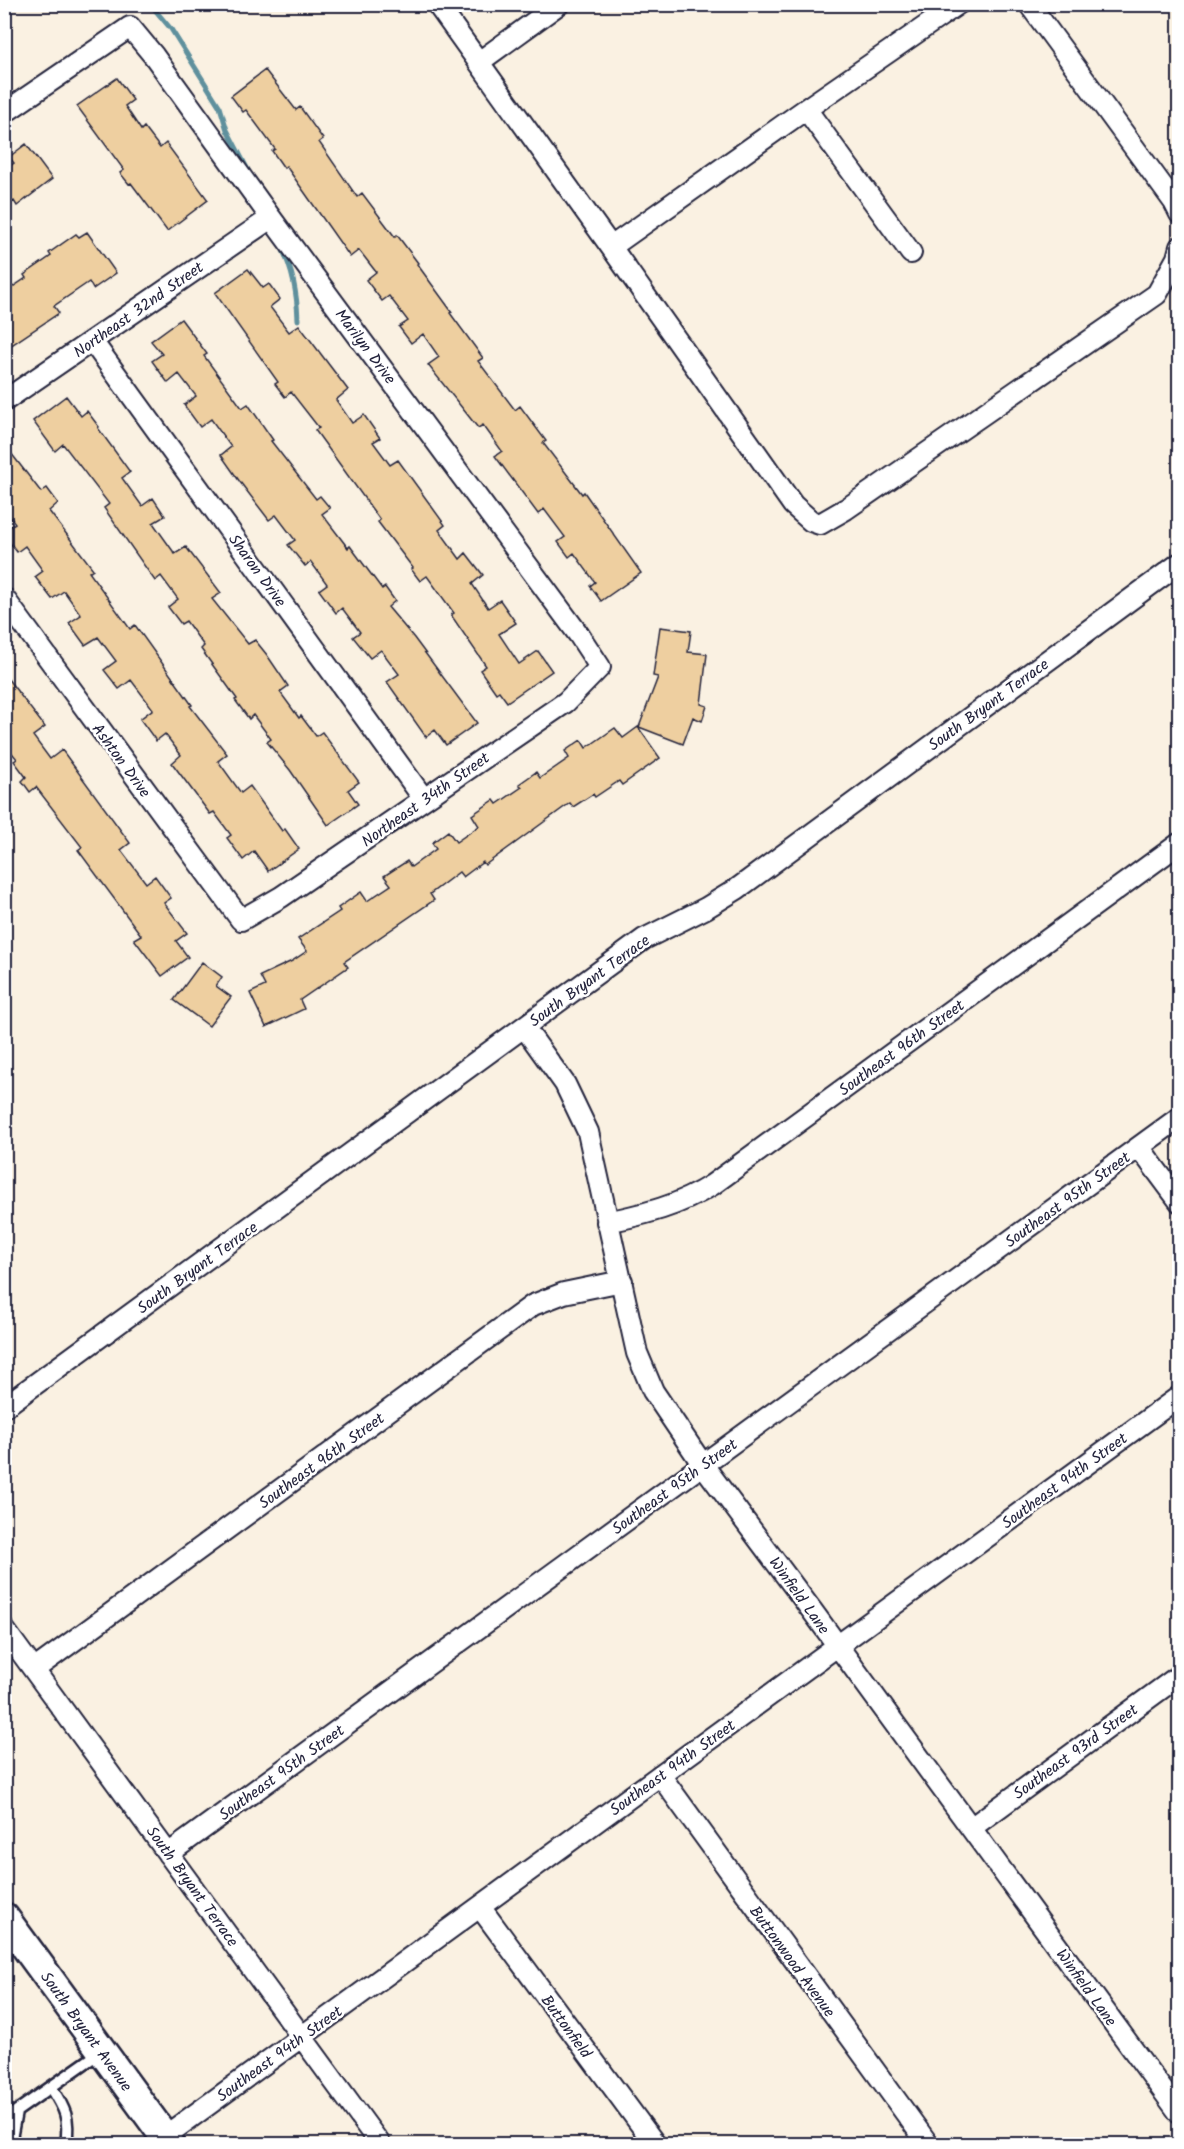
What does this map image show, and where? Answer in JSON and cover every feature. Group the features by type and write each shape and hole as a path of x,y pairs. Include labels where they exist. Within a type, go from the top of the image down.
{"street":[{"path":"436,4 793,505 811,521 820,524 846,509 1157,294 1177,258 1179,247"},
{"path":"479,62 559,4"},
{"path":"611,247 958,4"},
{"path":"1029,4 1174,202 1179,213"},
{"name":"Marilyn Drive","path":"4,113 130,27 154,56 572,625 600,667"},
{"path":"806,109 911,253"},
{"name":"Northeast 32nd Street","path":"4,401 271,218"},
{"name":"Sharon Drive","path":"92,341 424,799"},
{"name":"South Bryant Terrace","path":"4,1407 644,939 706,908 737,889 1179,563"},
{"name":"Ashton Drive","path":"4,598 241,920"},
{"name":"Northeast 34th Street","path":"241,920 282,897 566,702 600,667"},
{"name":"Southeast 96th Street","path":"607,1222 664,1209 712,1185 1179,843"},
{"name":"Winfield Lane","path":"524,1028 565,1084 583,1119 594,1153 637,1353 653,1391 703,1465 1179,2114"},
{"name":"Southeast 95th Street","path":"168,1854 1179,1117"},
{"path":"1139,1147 1179,1202"},
{"name":"Southeast 96th Street","path":"34,1669 533,1305 564,1293 622,1281"},
{"name":"Southeast 94th Street","path":"167,2141 302,2036 1179,1396"},
{"name":"South Bryant Terrace","path":"4,1629 380,2145"},
{"name":"Southeast 93rd Street","path":"971,1828 1179,1675"},
{"name":"Buttonwood Avenue","path":"660,1775 928,2145"},
{"name":"Buttonfield","path":"480,1907 655,2145"},
{"name":"South Bryant Avenue","path":"4,1917 167,2141"}],"lane":[{"path":"4,2120 102,2051"},
{"path":"51,2087 66,2114 69,2126 66,2145"},
{"path":"10,2145 16,2112"}],"building":[{"path":"265,70 296,110 300,107 323,139 319,142 357,197 362,193 418,263 452,312 450,313 483,358 478,361 515,410 520,406 546,441 543,443 582,494 584,492 641,573 601,601 590,586 595,582 574,553 569,557 558,542 565,537 544,509 538,514 495,456 502,451 483,425 478,428 428,365 439,357 423,334 411,343 399,327 408,321 389,296 382,301 366,280 376,272 359,250 350,257 286,166 284,168 272,151 275,149 246,110 243,112 231,96"},
{"path":"117,78 133,100 125,106 141,130 144,127 160,148 166,143 208,200 167,231 131,183 129,184 120,173 124,170 77,106"},
{"path":"26,144 52,179 17,206 14,201 4,207 4,170 14,163 9,157"},
{"path":"87,232 116,273 93,289 89,282 54,306 59,313 4,350 4,293 26,278 24,275 51,256 49,253 76,234 79,237"},
{"path":"248,269 263,288 269,284 280,299 270,307 289,332 299,325 348,390 336,400 352,423 364,415 380,438 373,442 390,465 398,460 445,525 439,530 460,559 466,553 483,575 472,584 488,608 500,600 516,623 499,634 519,664 538,651 552,671 507,702 499,691 496,693 480,670 486,666 451,615 454,613 427,576 420,581 411,569 413,568 378,522 380,520 315,430 319,428 291,392 285,397 275,384 278,382 215,293"},
{"path":"181,319 207,354 204,356 242,408 248,404 273,440 271,441 316,499 320,496 330,508 322,514 348,548 350,546 382,589 385,587 395,601 388,607 477,723 446,745 435,730 426,737 387,682 399,674 381,650 370,658 353,637 360,632 342,608 336,613 319,590 327,584 311,562 305,566 288,545 295,540 276,515 269,520 240,482 221,455 231,447 211,419 200,427 184,405 196,396 179,374 168,383 152,361 162,354 151,341"},
{"path":"66,396 81,416 87,411 99,427 130,472 122,478 142,506 153,498 165,516 153,523 175,554 186,547 221,593 212,599 248,644 255,640 267,655 288,686 280,692 299,718 301,716 316,736 322,732 359,782 348,790 358,804 328,825 290,770 267,742 271,739 253,715 249,719 235,700 237,699 201,649 204,646 186,621 181,624 168,607 178,599 161,576 155,581 104,508 109,504 63,444 55,451 33,421"},
{"path":"4,444 41,492 47,488 58,503 49,511 93,569 89,572 130,629 135,625 192,705 190,706 227,754 218,761 241,793 250,786 282,831 285,829 299,849 268,871 254,851 243,860 227,838 231,835 214,812 210,814 172,763 181,755 165,734 156,741 140,719 153,709 131,680 119,689 104,670 116,661 98,637 85,645 69,623 81,615 64,591 52,599 35,577 43,571 25,546 17,552 4,535 4,531 15,523 4,509"},
{"path":"660,627 691,631 688,652 707,654 701,704 707,706 702,721 693,717 683,744 639,727 658,677 653,676"},
{"path":"4,674 45,727 33,736 50,759 62,750 130,843 121,850 146,883 155,876 171,898 164,903 187,933 176,941 188,957 162,976 134,939 141,935 78,850 82,847 36,787 30,792 22,781 26,777 14,761 17,759 4,743"},
{"path":"638,727 660,758 622,785 619,781 595,797 593,794 573,807 570,803 485,865 483,862 463,877 459,872 430,894 434,900 344,962 348,967 300,1000 304,1009 266,1027 250,993 265,986 260,976 307,951 298,939 340,911 338,908 361,892 367,901 391,885 384,876 407,861 411,867 436,849 432,843 448,831 456,842 479,826 472,815 494,800 497,804 522,787 519,784 536,772 540,778 569,758 565,751 581,740 586,748 615,728 623,738"},
{"path":"202,962 222,977 216,986 231,997 209,1026 174,1000"}],"waterway":[{"path":"150,4 171,29 220,107 227,130 249,172"},
{"path":"281,246 294,282 298,320"}]}
